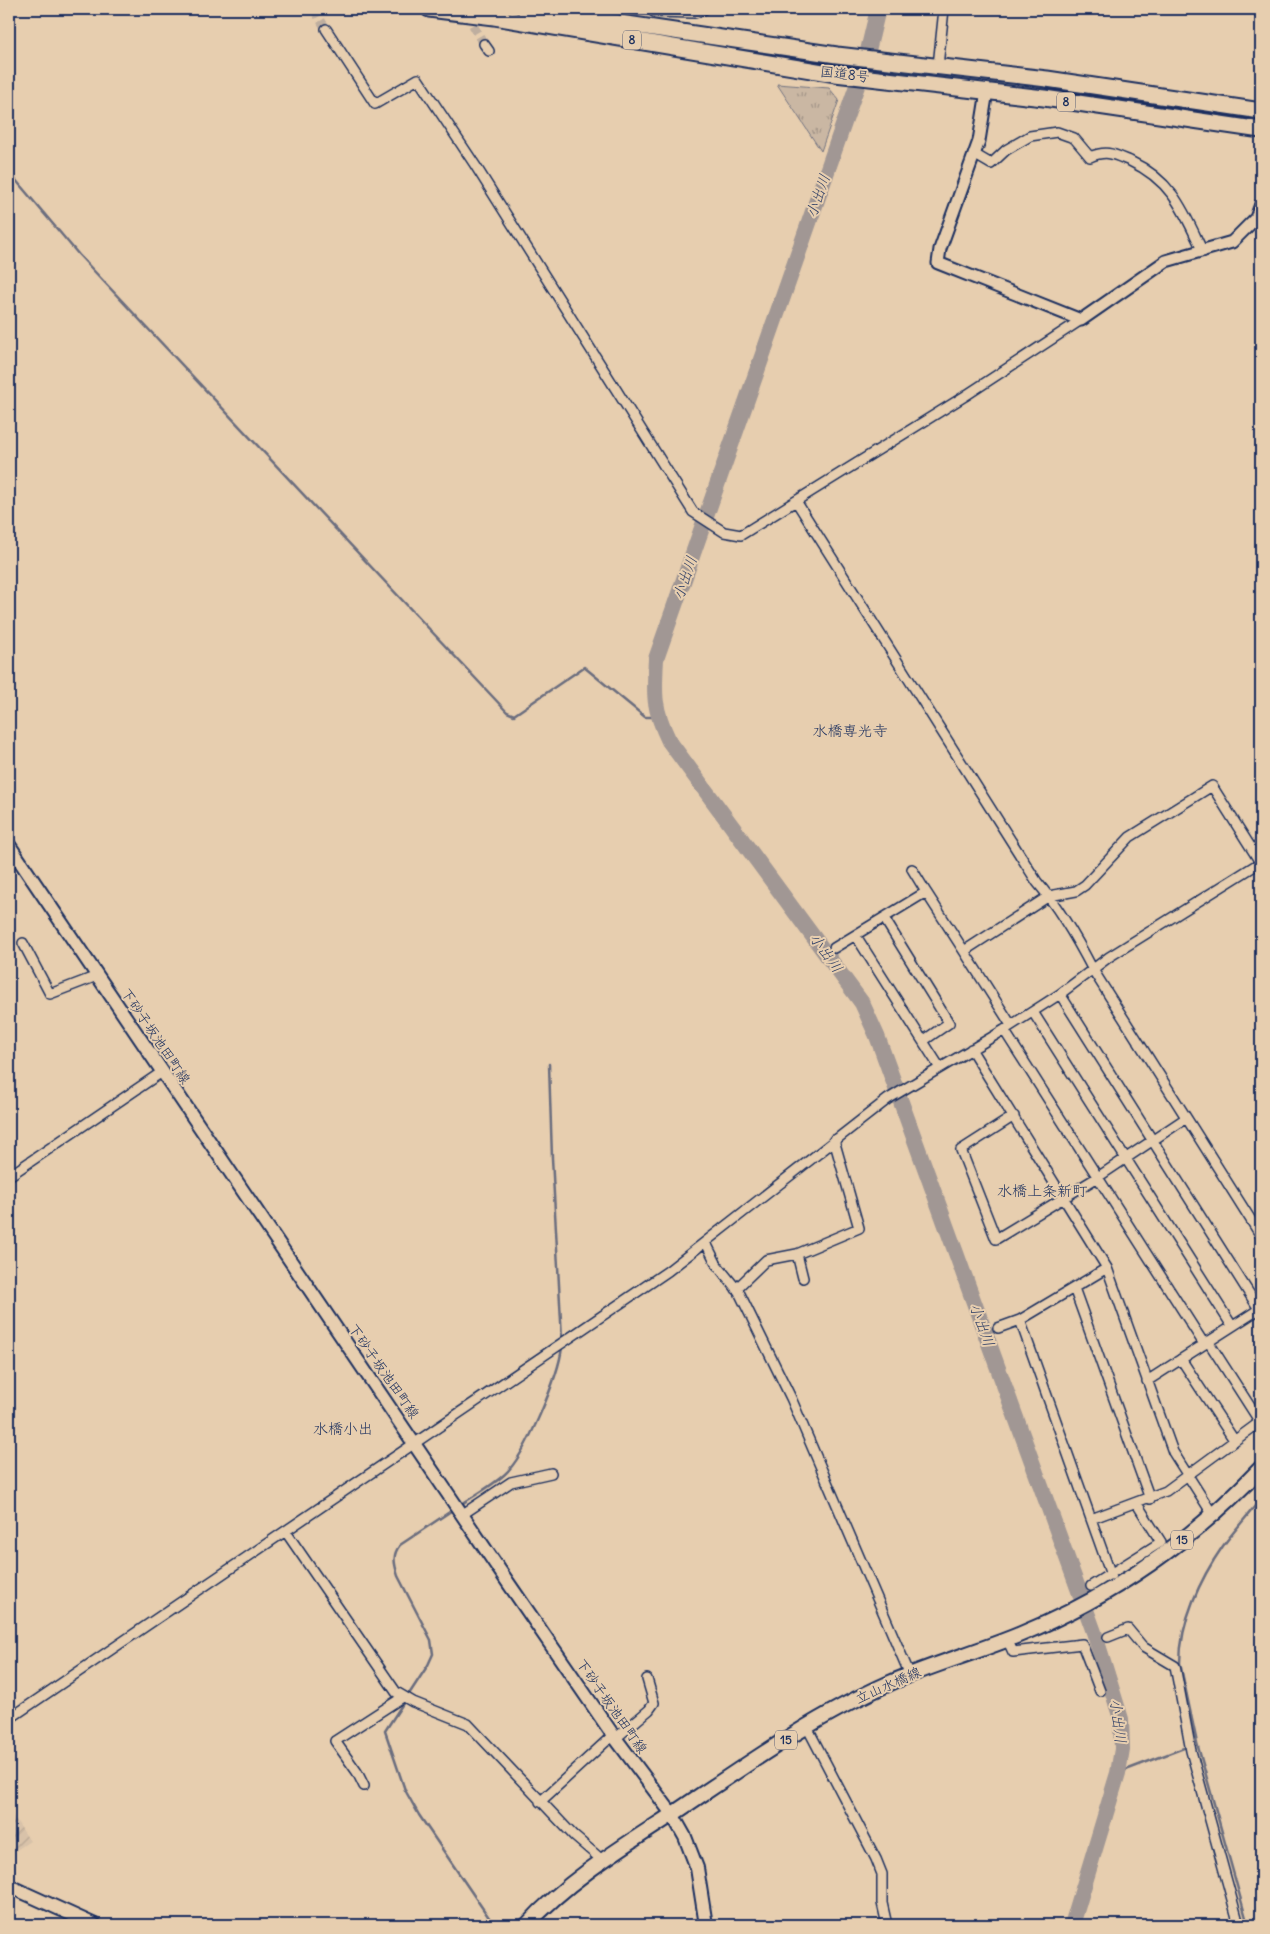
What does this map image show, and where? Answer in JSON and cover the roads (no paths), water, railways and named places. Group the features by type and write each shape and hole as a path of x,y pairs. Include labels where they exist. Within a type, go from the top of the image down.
{"highway":[{"name":"国道8号","path":"429,9 494,17 835,74 987,91 1261,130"},
{"name":"国道8号","path":"526,9 837,55 1047,79 1261,111"}],"main road":[{"name":"下砂子坂池田町線","path":"9,845 614,1737 672,1814 685,1837 697,1868 706,1925"},
{"name":"立山水橋線","path":"527,1925 574,1881 602,1860 807,1727 851,1702 910,1674 1007,1639 1076,1608 1092,1593 1146,1566 1213,1515 1261,1468"},
{"path":"9,1886 95,1925"}],"street":[{"path":"653,10 695,13 705,9"},
{"path":"938,66 944,9"},
{"path":"1256,9 1261,14"},
{"path":"653,10 667,31"},
{"path":"326,29 375,104 418,79 475,165 693,512 724,532 741,535 965,396 1082,320 1166,261 1203,252 1232,242 1259,219 1261,204"},
{"path":"987,91 979,141 940,249 938,263 1082,320"},
{"path":"974,154 991,164 1006,150 1030,136 1065,133 1074,138 1090,157 1109,152 1145,168 1165,184 1179,201 1203,252"},
{"path":"796,501 1032,874 1050,896 1078,940 1093,970 1261,1236"},
{"path":"9,1720 706,1243 888,1099 1008,1028 1060,994 1109,957 1261,862 1212,786 1130,837 1076,891 1050,896 964,951"},
{"path":"912,869 964,951 1098,1177 1260,1422 1166,1492 1091,1519"},
{"path":"834,948 926,892"},
{"path":"884,918 949,1023 923,1041"},
{"path":"856,936 940,1068"},
{"path":"23,943 50,994 97,976"},
{"path":"1060,994 1260,1309 1147,1381"},
{"path":"1033,1012 1232,1326"},
{"path":"972,1049 1107,1268 1173,1452 1213,1515"},
{"path":"9,1176 162,1072"},
{"path":"1014,1116 960,1150 996,1239 1098,1177 1186,1118"},
{"path":"736,1289 766,1260 796,1254 859,1228 834,1140"},
{"path":"706,1243 717,1265 736,1289 791,1398 910,1674"},
{"path":"796,1254 803,1278"},
{"path":"998,1328 1020,1320 1107,1268"},
{"path":"1074,1288 1150,1499"},
{"path":"1020,1320 1111,1575"},
{"path":"1181,1358 1234,1440"},
{"path":"463,1514 511,1482 551,1473"},
{"path":"1092,1593 1111,1575 1161,1542 1137,1504"},
{"path":"286,1532 396,1692 403,1697 468,1724 540,1802 574,1836 602,1860"},
{"path":"1108,1637 1128,1628 1143,1647 1174,1666 1191,1751 1239,1925"},
{"path":"1007,1639 1013,1652 1082,1644 1100,1690"},
{"path":"540,1802 614,1737 649,1710 654,1703 647,1680"},
{"path":"364,1786 357,1772 335,1741 403,1697"},
{"path":"807,1727 876,1859 882,1874 882,1903 887,1925"}],"waterway":[{"name":"小出川","path":"878,9 865,63 656,659 656,701 657,710 669,741 862,1003 877,1036 1094,1632 1121,1719 1122,1749 1118,1773 1072,1925"},
{"path":"9,172 79,255 507,712 514,715 584,667 645,717 657,717"},
{"path":"549,1064 562,1339"},
{"path":"460,1505 495,1482 513,1464 540,1414 555,1376 562,1347"},
{"path":"1248,1925 1197,1743 1180,1663 1183,1632 1199,1587 1223,1546 1261,1498"},
{"path":"454,1509 400,1545 396,1552 395,1563 398,1576 431,1640 433,1654 428,1665 385,1731 405,1790 419,1815 494,1925"},
{"path":"1118,1773 1197,1743"}],"tunnel":[{"path":"314,9 326,29"},
{"path":"466,13 484,44"}],"district":[{"name":"水橋専光寺","path":"850,731"},
{"name":"水橋上条新町","path":"1042,1191"},
{"name":"水橋小出","path":"343,1429"}]}
